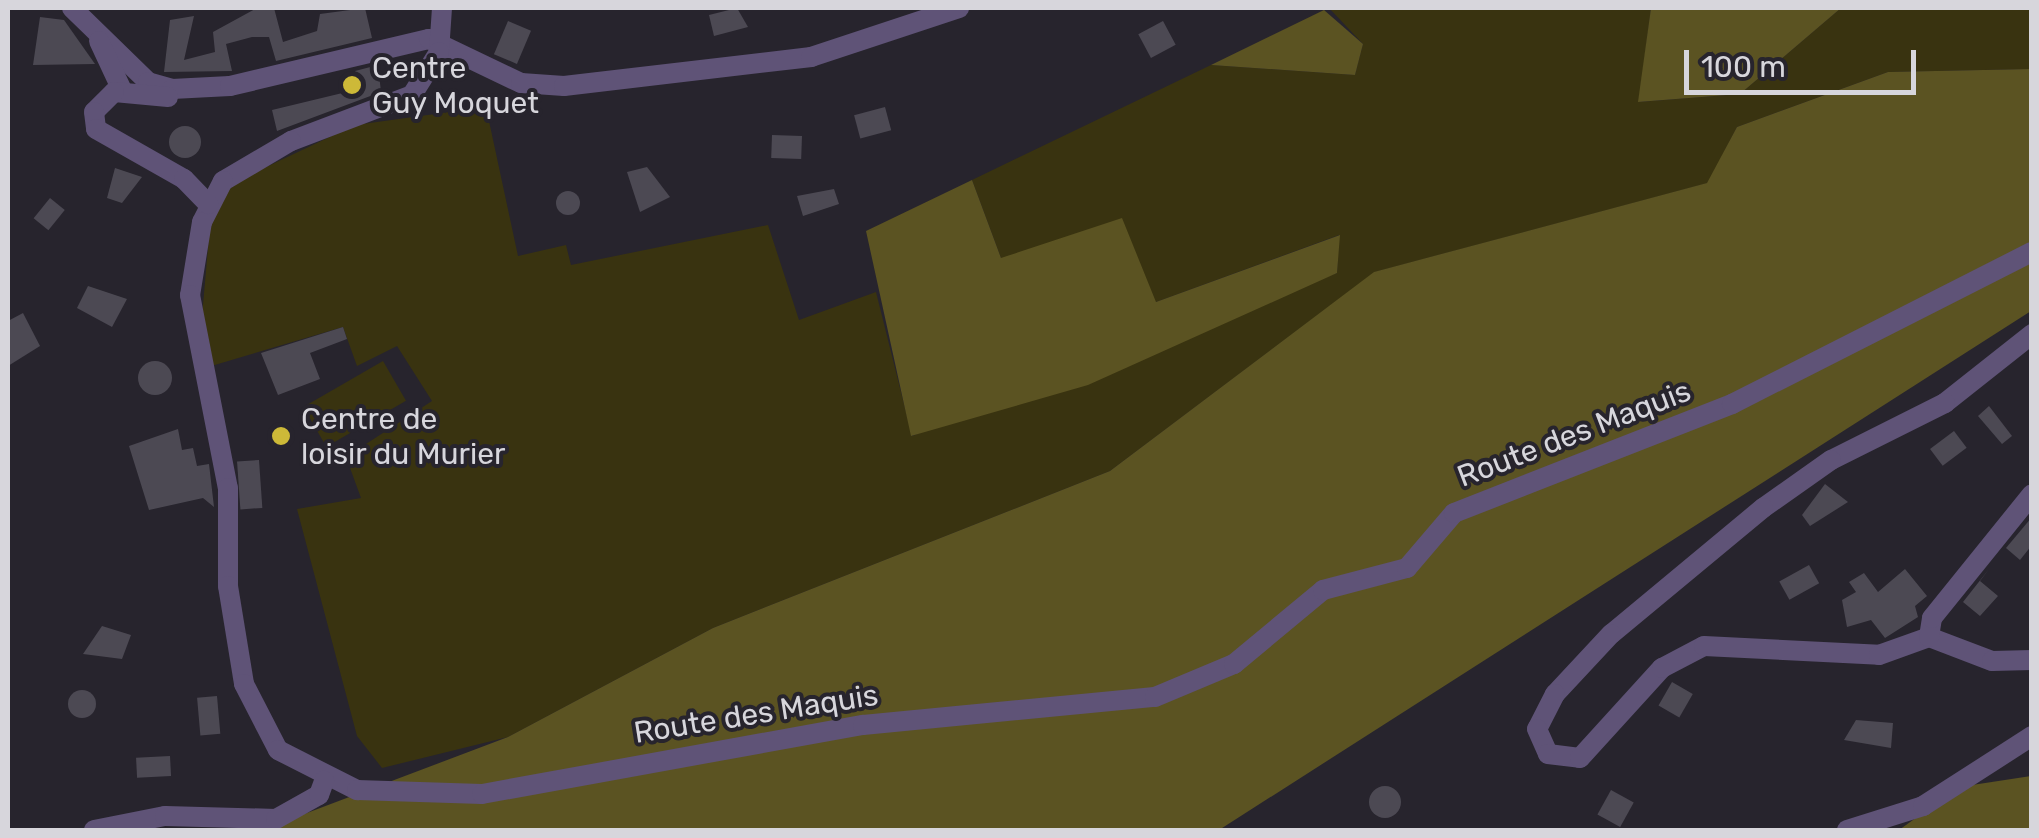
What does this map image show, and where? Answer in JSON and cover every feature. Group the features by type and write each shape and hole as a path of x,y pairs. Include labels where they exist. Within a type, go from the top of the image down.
{"street":[{"path":"72,8 148,82 172,89 230,86 372,46 440,43 521,83 676,74 811,57 959,8"},
{"path":"172,89 166,98 122,90 99,103 96,129 184,178 208,204 224,180 291,140 397,106 434,65 442,8"},
{"path":"94,30 122,90"},
{"path":"434,65 470,59"},
{"name":"Route des Maquis","path":"208,204 190,328 228,488 238,663 278,750 324,781 482,794 863,726 1156,697 1234,664 1323,590 1407,568 1454,513 1732,404 2032,252"},
{"path":"2032,334 1946,403 1793,484 1658,592 1555,694 1540,716 1540,742 1554,757 1580,758 1662,668 1704,646 1879,655 1929,637 1992,661 2032,660"},
{"path":"1929,637 1932,618 2032,494"},
{"path":"1846,830 1922,806 2032,736"},
{"path":"94,830 166,816 276,818 319,795 324,781"}],"shaded area":[{"path":"1329,8 1651,8 1639,102 1740,94 1841,8 2031,8 2031,69 1888,72 1737,127 1708,183 1375,272 1110,471 713,628 508,737 382,768 357,736 297,509 361,498 346,457 432,401 397,346 357,366 343,327 208,367 200,339 211,214 232,183 355,125 486,107 518,256 566,245 571,265 768,225 799,320 876,292 912,436 1337,273 1339,235 1156,302 1001,258 972,180 1211,65 1355,75 1363,44"},
{"path":"1651,8 1841,8 1740,94 1638,102"},
{"path":"1324,10 1363,44 1355,75 1211,65"},
{"path":"2031,69 2031,240 2019,259 2031,254 2031,311 1219,830 262,830 508,737 713,628 1110,471 1374,272 1707,183 1737,127 1888,72"},
{"path":"972,180 1001,258 1122,218 1156,302 1340,235 1337,273 1088,385 911,436 866,231"},
{"path":"383,361 406,401 326,447 303,407"},
{"path":"2031,776 2031,830 1899,830 1959,787"}],"building":[{"path":"257,8 274,8 283,42 317,31 320,14 365,8 372,38 276,61 269,37 252,37 226,44 232,71 164,72 170,20 194,16 184,60 215,52 213,32"},
{"path":"737,8 748,27 714,36 709,15"},
{"path":"40,17 64,20 95,64 33,65"},
{"path":"508,21 531,31 517,64 494,54"},
{"path":"1163,21 1176,45 1151,58 1138,34"},
{"path":"378,65 381,92 277,131 272,110 359,89 355,71"},
{"path":"885,107 891,130 860,138 854,115"},
{"path":"185,126 197,130 201,142 197,154 185,158 173,154 169,142 173,130"},
{"path":"772,135 802,136 801,159 771,158"},
{"path":"647,167 670,197 640,212 627,172"},
{"path":"115,168 142,177 122,203 107,198"},
{"path":"834,189 839,204 803,216 797,196"},
{"path":"563,191 573,191 580,203 573,215 563,215 556,208 556,198"},
{"path":"50,198 65,210 48,230 34,218"},
{"path":"88,286 127,299 112,327 77,308"},
{"path":"23,313 40,346 8,366 8,321"},
{"path":"343,327 347,339 310,353 320,379 278,395 261,353"},
{"path":"155,361 167,366 172,378 167,390 155,395 143,390 138,378 143,366"},
{"path":"1989,406 2012,436 2002,444 1978,416"},
{"path":"178,429 182,450 193,448 197,466 209,464 214,507 203,498 149,510 129,446"},
{"path":"1954,431 1967,448 1943,466 1930,449"},
{"path":"259,460 262,508 240,509 237,462"},
{"path":"1825,484 1848,502 1810,526 1802,515"},
{"path":"2032,517 2032,545 2020,560 2006,548"},
{"path":"1809,565 1819,583 1789,600 1779,581"},
{"path":"1905,569 1927,596 1915,606 1918,617 1885,638 1871,620 1847,627 1842,600 1856,592 1849,582 1864,573 1878,592"},
{"path":"1989,569 1980,581 1998,596 1980,616 1963,602"},
{"path":"102,626 131,635 122,659 83,654"},
{"path":"1672,682 1693,694 1679,717 1658,705"},
{"path":"82,690 92,694 96,704 92,714 82,718 72,714 68,704 72,694"},
{"path":"217,696 220,734 200,736 197,698"},
{"path":"1856,720 1893,723 1891,748 1844,740"},
{"path":"170,756 171,776 137,778 136,758"},
{"path":"1385,786 1396,791 1401,802 1396,813 1385,818 1374,813 1369,802 1374,791"},
{"path":"1611,790 1634,803 1620,827 1597,814"}],"place":[{"name":"Centre Guy Moquet","path":"352,85"},
{"name":"Centre de loisir du Murier","path":"281,436"}]}
